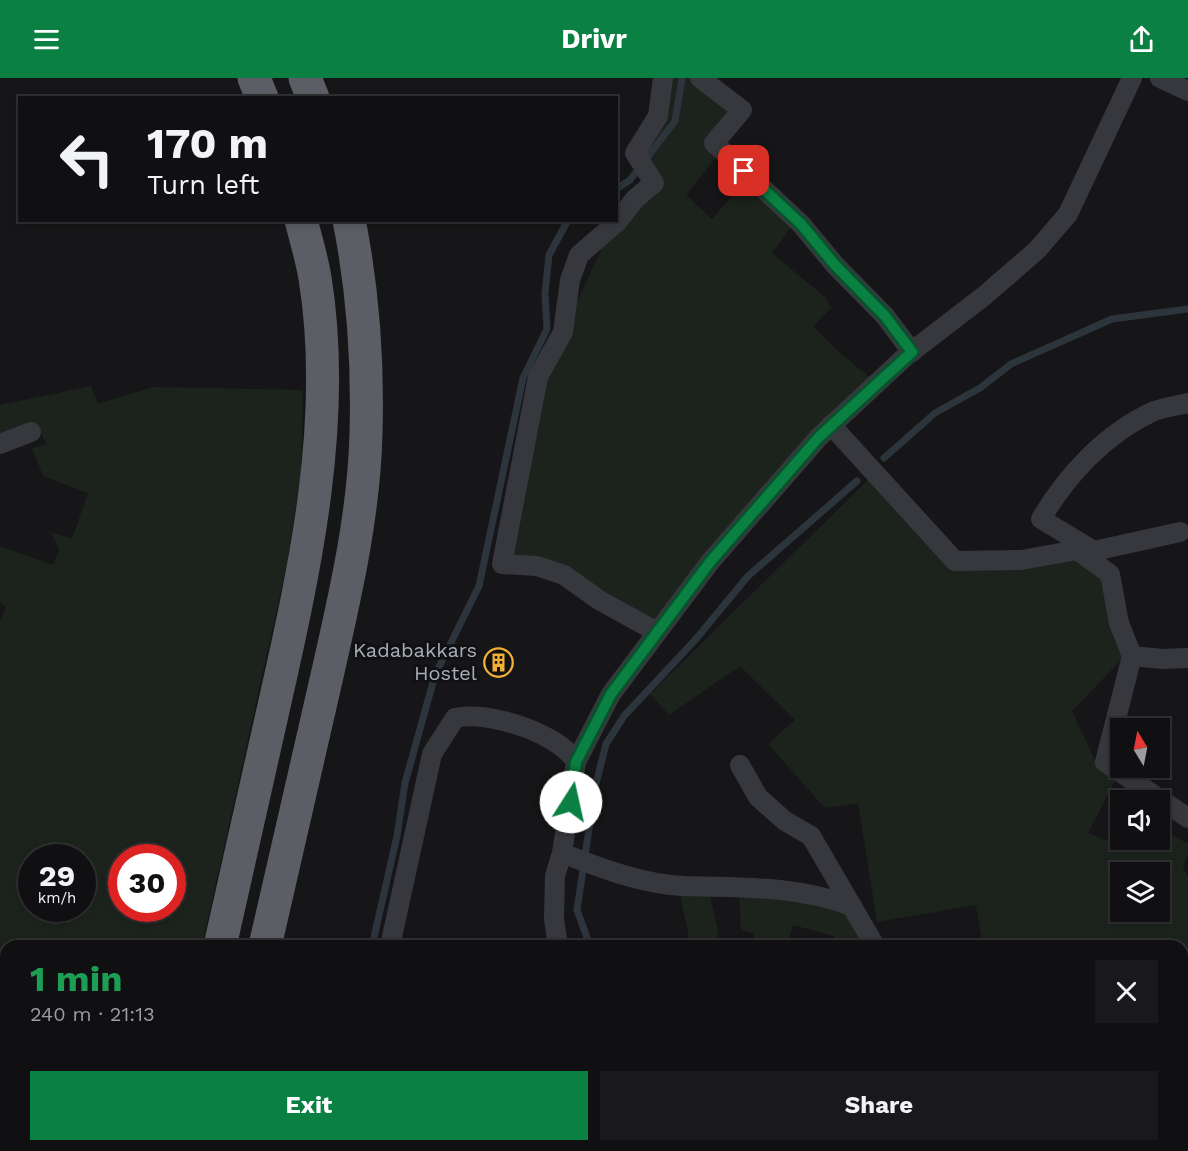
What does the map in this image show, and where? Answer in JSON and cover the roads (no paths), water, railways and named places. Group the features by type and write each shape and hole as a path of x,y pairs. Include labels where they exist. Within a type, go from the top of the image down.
{"highway":[{"path":"254,78 261,96"},
{"path":"305,78 312,96"},
{"path":"221,940 294,617 320,434 321,351 315,278 301,222"},
{"path":"266,940 345,598 362,486 366,434 366,351 359,267 349,222"}],"street":[{"path":"618,221 635,200 654,183 635,153 658,116 663,78"},
{"path":"700,78 742,110 714,143 801,224 835,265 885,316 912,352"},
{"path":"557,940 554,919 555,876 562,853 576,762 611,694 710,562 831,425 912,352 1028,258 1068,214 1132,78"},
{"path":"1160,78 1188,91"},
{"path":"617,222 579,255 570,280 562,332 538,377 502,564 537,566 564,575 599,600 657,632"},
{"path":"1180,532 1094,551 1041,519 1061,486 1118,431 1154,411 1188,403"},
{"path":"831,425 955,561 1021,561 1077,549 1110,574 1119,623 1132,656 1105,762 1188,818"},
{"path":"0,444 31,432"},
{"path":"1132,656 1162,659 1188,658"},
{"path":"391,940 432,754 455,718 471,714 533,730 569,750 576,762"},
{"path":"740,765 758,797 784,821 811,836 872,940"},
{"path":"562,853 640,879 682,886 777,887 832,898 852,906"}],"waterway":[{"path":"618,188 630,180 675,121 682,78"},
{"path":"373,940 397,836 405,783 435,675 479,586 523,378 547,329 545,294 549,255 567,222"},
{"path":"884,458 935,413 980,388 1011,364 1112,319 1188,309"},
{"path":"588,940 577,910 595,788 606,744 624,716 696,639 748,576 857,481"}],"place":[{"name":"Kadabakkars Hostel","path":"498,662"}]}
